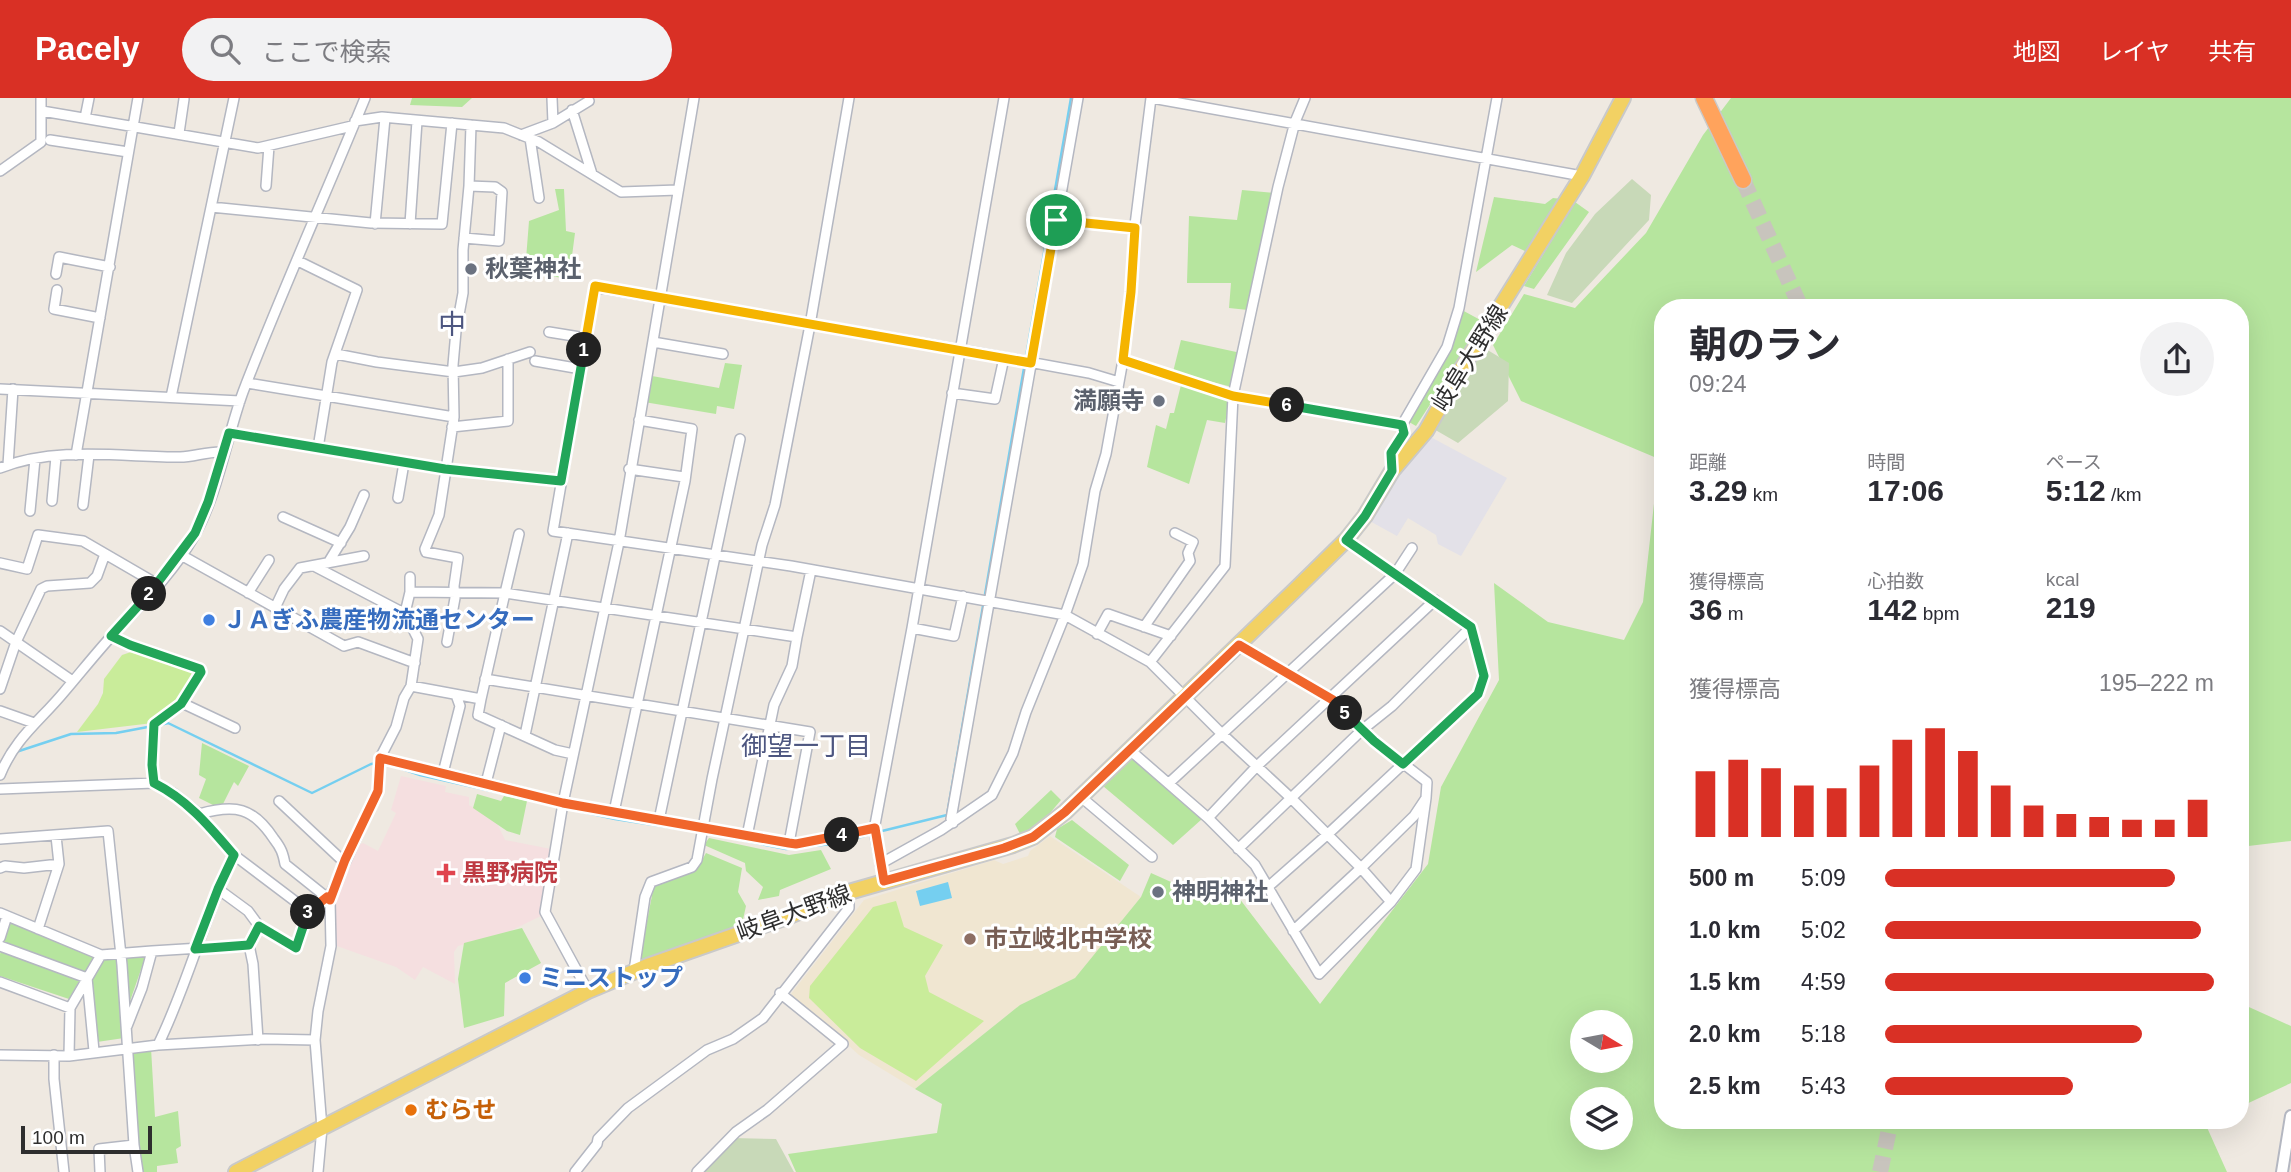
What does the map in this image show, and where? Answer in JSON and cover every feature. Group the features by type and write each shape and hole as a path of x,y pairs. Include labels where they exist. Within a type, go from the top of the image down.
{"highway":[{"path":"1704,98 1743,180"}],"main road":[{"name":"岐阜大野線","path":"236,1172 588,991 634,971 849,892 1021,842 1041,831 1131,751 1346,540 1365,516 1392,471 1426,431 1582,176 1623,98"}],"street":[{"path":"0,171 41,142 41,98"},
{"path":"85,118 89,98"},
{"path":"76,455 138,98"},
{"path":"171,397 234,98"},
{"path":"0,775 5,754 66,690 71,680 81,674 181,555 195,533 208,502 247,383 365,98"},
{"path":"552,98 553,123"},
{"path":"588,991 545,912 563,803 619,542 629,486 629,468 661,299 694,98"},
{"path":"634,971 645,897 651,882 692,867 697,860 762,545 775,505 810,325 849,98"},
{"path":"884,881 875,828 1004,98"},
{"path":"953,823 951,819 1078,98"},
{"path":"880,864 953,823 992,795 1002,779 1065,615 1083,564 1094,491 1107,454 1123,360 1151,98 1582,176"},
{"path":"1150,662 1225,566 1233,396 1278,187 1295,122 1305,98"},
{"path":"1392,471 1391,453 1404,433 1402,425 1447,347 1466,274 1497,98"},
{"path":"179,133 184,99"},
{"path":"525,136 589,101"},
{"path":"572,110 592,174"},
{"path":"43,111 258,148 385,118 504,128 525,136 621,191 678,190"},
{"path":"375,223 385,118"},
{"path":"410,224 417,121"},
{"path":"211,207 316,219 442,224 452,123"},
{"path":"447,642 455,598 458,558 426,552 425,549 439,516 454,417 453,365 463,293 471,125"},
{"path":"525,136 539,198"},
{"path":"50,140 128,152"},
{"path":"266,186 269,146"},
{"path":"464,238 499,240 502,192 495,187 469,186"},
{"path":"1056,220 1135,228"},
{"path":"56,274 59,257 110,267"},
{"path":"298,261 357,290 332,362 318,448"},
{"path":"1119,382 1089,373 595,286 553,531 760,561 1065,615 1150,662 1328,834 1391,902"},
{"path":"57,289 54,309 100,318"},
{"path":"549,331 586,338"},
{"path":"653,342 723,354"},
{"path":"336,354 454,372 482,368 530,352"},
{"path":"952,393 995,399 1004,358"},
{"path":"452,427 508,421 508,359"},
{"path":"1123,360 1233,396 1402,425"},
{"path":"535,361 581,369"},
{"path":"247,383 454,417"},
{"path":"0,389 240,401"},
{"path":"13,389 4,466 34,459 76,455 183,457 223,452"},
{"path":"614,812 670,550 692,429 639,420"},
{"path":"229,433 445,469 561,481"},
{"path":"659,820 740,439"},
{"path":"83,505 89,455"},
{"path":"52,501 56,457"},
{"path":"30,511 34,459"},
{"path":"398,499 404,463"},
{"path":"629,468 684,477"},
{"path":"328,563 351,527 364,495"},
{"path":"283,517 341,542"},
{"path":"525,735 568,533"},
{"path":"1144,627 1190,561 1188,553 1193,542 1175,533"},
{"path":"519,534 478,715 555,750 573,754"},
{"path":"0,563 27,569 38,535 83,541 157,584"},
{"path":"1268,887 1478,694 1484,676 1471,627 1346,540"},
{"path":"1168,783 1395,574 1412,548"},
{"path":"0,689 16,642 41,589 47,586 82,586 90,583 97,576 105,554"},
{"path":"181,555 344,646 358,642 415,663"},
{"path":"275,608 284,589 300,568 364,556"},
{"path":"248,593 269,560"},
{"path":"314,566 400,611 406,610"},
{"path":"747,836 774,705 792,666 811,570"},
{"path":"317,1172 322,1128 315,1040 317,1011 331,946 329,899 378,791 380,758 396,727 404,698 411,686 418,639 406,610 410,577"},
{"path":"410,592 505,593 797,637"},
{"path":"912,628 954,636 962,596"},
{"path":"1208,818 1257,766 1435,600"},
{"path":"1097,634 1108,614 1171,636"},
{"path":"1238,849 1362,730 1392,706 1471,627"},
{"path":"0,631 71,680"},
{"path":"111,636 200,669 201,672 182,702 164,719 154,724 154,783"},
{"path":"1131,751 1208,818 1255,865 1319,974 1391,902 1416,869 1427,782 1362,730 1330,698 1239,645"},
{"path":"485,679 810,732 789,843"},
{"path":"411,686 481,699"},
{"path":"443,773 460,706 456,695"},
{"path":"182,702 235,728"},
{"path":"0,711 34,723"},
{"path":"486,783 501,725"},
{"path":"380,758 563,803 796,844 875,828"},
{"path":"0,789 154,783 173,793 199,814 234,855 308,911"},
{"path":"1081,797 1152,858"},
{"path":"1293,930 1414,816 1426,799"},
{"path":"279,801 344,862"},
{"path":"199,814 222,807 249,811 267,827 283,850 285,864 329,899"},
{"path":"0,839 108,831 138,1172"},
{"path":"38,929 59,864 55,836"},
{"path":"158,1045 180,994 218,889 234,855"},
{"path":"0,868 59,864"},
{"path":"218,889 248,911 259,926 296,948 308,911 329,899"},
{"path":"575,1172 598,1139 628,1108 706,1050 733,1039 763,1018 849,908 849,892"},
{"path":"0,938 4,914 101,956 249,945"},
{"path":"258,1040 253,964 249,945 259,926"},
{"path":"0,946 87,978"},
{"path":"126,1028 142,988 152,951"},
{"path":"69,1056 70,1008 101,956"},
{"path":"87,978 93,1051"},
{"path":"0,982 70,1008"},
{"path":"696,1172 736,1132 767,1110 843,1044 780,993"},
{"path":"0,1055 69,1056 158,1045 315,1040"},
{"path":"54,1055 64,1172"},
{"path":"2282,1172 2291,1116"},
{"path":"100,1172 99,1149 134,1145"}],"shaded area":[{"path":"1425,434 1507,478 1461,556 1438,544 1436,535 1408,518 1397,536 1366,519"},
{"name":"黒野病院","path":"401,776 446,786 445,792 469,797 469,805 496,821 505,840 551,849 541,916 510,931 458,946 454,952 455,984 423,967 415,980 396,967 334,945 335,894 356,846 363,843 378,851 396,813 391,810"},
{"name":"市立岐北中学校","path":"1050,836 1141,897 1075,978 1020,1005 915,1089 859,1055 791,994 864,900 994,860 1003,864 1028,856 1030,851"}],"green space":[{"path":"412,98 472,98 462,107 410,105"},
{"path":"1731,98 2291,98 2291,841 2249,846 2249,299 1654,299 1654,457 1521,401 1493,345 1524,294 1575,308 1646,233 1703,135"},
{"path":"1632,179 1651,195 1649,220 1572,303 1547,295 1566,253 1595,214"},
{"path":"555,189 564,189 566,231 575,233 569,279 525,272 529,221 559,210"},
{"path":"1242,190 1275,193 1248,310 1229,308 1231,283 1187,283 1189,216 1237,220"},
{"path":"1494,197 1545,204 1553,198 1562,199 1529,253 1512,245 1476,272"},
{"path":"1575,202 1589,212 1534,289 1524,286"},
{"path":"1462,310 1484,322 1416,426 1409,422 1452,345"},
{"path":"1181,340 1241,353 1232,387 1173,372"},
{"path":"1481,346 1509,363 1508,401 1458,443 1432,428"},
{"path":"725,363 742,365 734,409 717,406 716,414 644,402 652,376 719,388"},
{"path":"1181,385 1224,397 1229,403 1225,423 1207,420 1189,484 1147,467 1156,425 1166,429 1170,413 1174,413"},
{"path":"1654,504 1654,1129 2208,1129 2227,1172 796,1172 788,1154 937,1133 942,1104 915,1089 1020,1005 1075,978 1141,897 1151,873 1189,890 1223,877 1320,1004 1428,864 1441,787 1499,680 1494,583 1548,622 1624,640 1643,602"},
{"path":"134,651 194,668 197,672 175,705 153,723 77,732 98,704 103,693 104,679 122,655"},
{"path":"202,743 249,766 238,786 234,782 223,804 215,806 199,798 206,779 199,775"},
{"path":"1134,757 1202,819 1173,845 1103,786"},
{"path":"1051,790 1061,800 1040,825 1020,834 1015,824"},
{"path":"477,794 501,801 504,796 527,801 520,835 507,831 473,808"},
{"path":"1072,820 1129,865 1120,881 1055,837 1057,829"},
{"path":"709,838 789,855 821,850 831,869 780,890 779,896 758,900 763,887 746,871 745,863 704,845"},
{"path":"706,853 742,868 738,892 746,906 742,924 639,963 654,885 697,869"},
{"path":"896,901 904,927 943,945 925,976 929,992 984,1021 916,1081 860,1048 809,998 810,986 873,907"},
{"path":"11,922 117,957 124,1038 97,1042 82,976 69,999 0,976 0,954"},
{"path":"522,928 541,963 505,983 504,1016 464,1028 458,979 464,943"},
{"path":"122,958 145,958 129,1004"},
{"path":"2249,1007 2291,1026 2291,1083 2249,1103"},
{"path":"151,1048 155,1117 178,1111 181,1146 176,1149 178,1163 157,1166 157,1172 141,1172 130,1049"},
{"path":"732,1138 776,1139 794,1172 700,1172"}],"water":[{"path":"948,882 952,898 920,906 916,891"}],"waterway":[{"path":"1026,357 1071,98"},
{"path":"878,832 947,815 1024,368"},
{"path":"160,725 168,723 312,793 371,764 379,763"},
{"path":"16,752 71,734 116,733 153,726"},
{"path":"385,763 420,775 558,806"},
{"path":"565,808 700,832"},
{"path":"706,833 786,849 840,843 871,834"}],"tunnel":[{"path":"1743,180 1797,299"},
{"path":"1880,1172 1889,1129"}],"place":[{"name":"秋葉神社","path":"471,269"},
{"name":"満願寺","path":"1159,401"},
{"name":"ＪＡぎふ農産物流通センター","path":"209,620"},
{"name":"黒野病院","path":"446,873"},
{"name":"神明神社","path":"1158,892"},
{"name":"市立岐北中学校","path":"970,939"},
{"name":"ミニストップ","path":"525,978"},
{"name":"むらせ","path":"411,1110"}],"district":[{"name":"中","path":"452,324"},
{"name":"御望一丁目","path":"806,746"}],"route":[{"path":"1056,220 1135,228 1123,360 1233,396 1402,425 1404,433 1391,453 1392,471 1365,516 1346,540 1471,627 1484,676 1478,694 1403,764 1374,741 1333,700 1239,645 1131,751 1065,812 1033,837 1004,848 884,881 875,828 796,844 563,803 380,758 378,791 345,860 330,900 327,897 308,911 296,948 259,926 249,945 195,949 234,855 199,814 173,793 154,783 152,765 154,724 181,704 201,672 200,669 111,636 136,610 191,540 208,502 229,433 445,469 561,481 595,286 1031,363 1056,220"}]}
